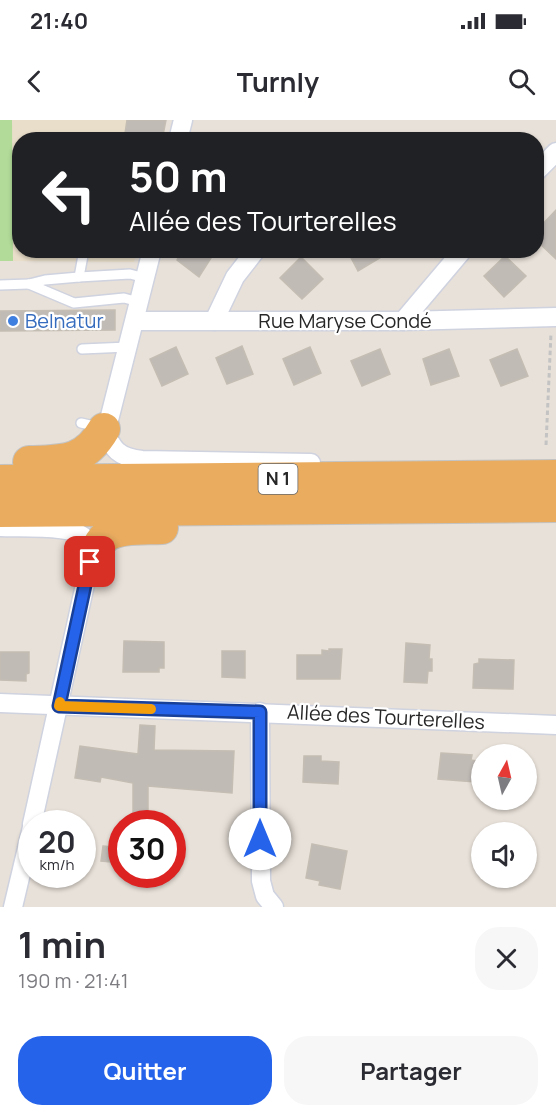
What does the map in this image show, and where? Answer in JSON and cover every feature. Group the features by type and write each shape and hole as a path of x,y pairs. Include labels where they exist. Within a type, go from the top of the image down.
{"highway":[{"path":"0,463 72,459 91,447 92,426"},
{"name":"N 1","path":"0,481 548,476"},
{"path":"90,562 102,540 109,534 120,531 279,521 447,506"},
{"name":"N 1","path":"0,511 556,506"}],"street":[{"path":"544,164 556,152"},
{"path":"150,258 109,420 92,426 114,449 130,458 412,467 548,476"},
{"path":"214,321 235,277 250,258"},
{"path":"403,321 456,258"},
{"name":"Rue Maryse Condé","path":"135,321 403,321 554,317"},
{"path":"0,527 66,530 79,533 86,540 90,562 35,810"},
{"name":"Allée des Tourterelles","path":"0,703 556,725"},
{"path":"260,712 261,881 270,902"},
{"path":"14,907 18,888"}],"lane":[{"path":"79,277 83,258"},
{"path":"0,285 130,274 145,278"},
{"path":"29,284 75,303 124,298 139,302"},
{"path":"82,349 128,347"}],"path":[{"path":"546,445 554,317"}],"shaded area":[{"path":"12,120 161,120 158,132 12,132"},
{"path":"13,258 135,258 134,262 13,261"}],"green space":[{"path":"0,120 12,120 13,261 0,261"}],"building":[{"path":"127,120 166,120 164,132 125,132"},
{"path":"556,210 556,259 544,248 544,223"},
{"path":"178,258 211,258 199,277 177,260"},
{"path":"302,258 323,279 302,299 280,278"},
{"path":"351,258 380,258 358,271"},
{"path":"503,258 507,258 526,276 504,297 484,276"},
{"path":"115,310 115,330 0,331 0,311"},
{"path":"242,346 253,374 227,384 216,358"},
{"path":"176,347 188,374 162,386 150,359"},
{"path":"310,347 321,373 294,385 283,359"},
{"path":"380,349 390,374 362,386 351,361"},
{"path":"449,349 459,376 431,385 423,359"},
{"path":"517,349 528,376 501,386 490,360"},
{"path":"124,641 164,642 164,668 159,668 159,672 123,672"},
{"path":"406,643 430,645 429,659 432,659 432,671 428,671 427,683 404,682"},
{"path":"329,649 342,649 340,679 297,679 297,655 322,655 322,650 329,651"},
{"path":"222,651 245,651 245,678 222,677"},
{"path":"0,652 29,652 29,673 26,674 26,681 0,680"},
{"path":"479,659 514,660 513,689 473,688 474,664 479,663"},
{"path":"140,725 155,726 154,750 234,751 232,793 148,786 148,810 133,810 133,783 101,777 100,782 75,778 80,746 138,754"},
{"path":"441,753 471,755 471,782 438,779"},
{"path":"304,756 321,756 321,761 339,762 338,784 303,782"},
{"path":"312,844 347,851 340,889 319,885 320,881 306,878"},
{"path":"103,846 108,847 108,862 101,861"}],"slow traffic":[{"path":"60,702 59,706 151,709"}],"place":[{"name":"Belnatur","path":"13,321"}],"route":[{"path":"90,562 59,706 260,712 260,839"}]}
